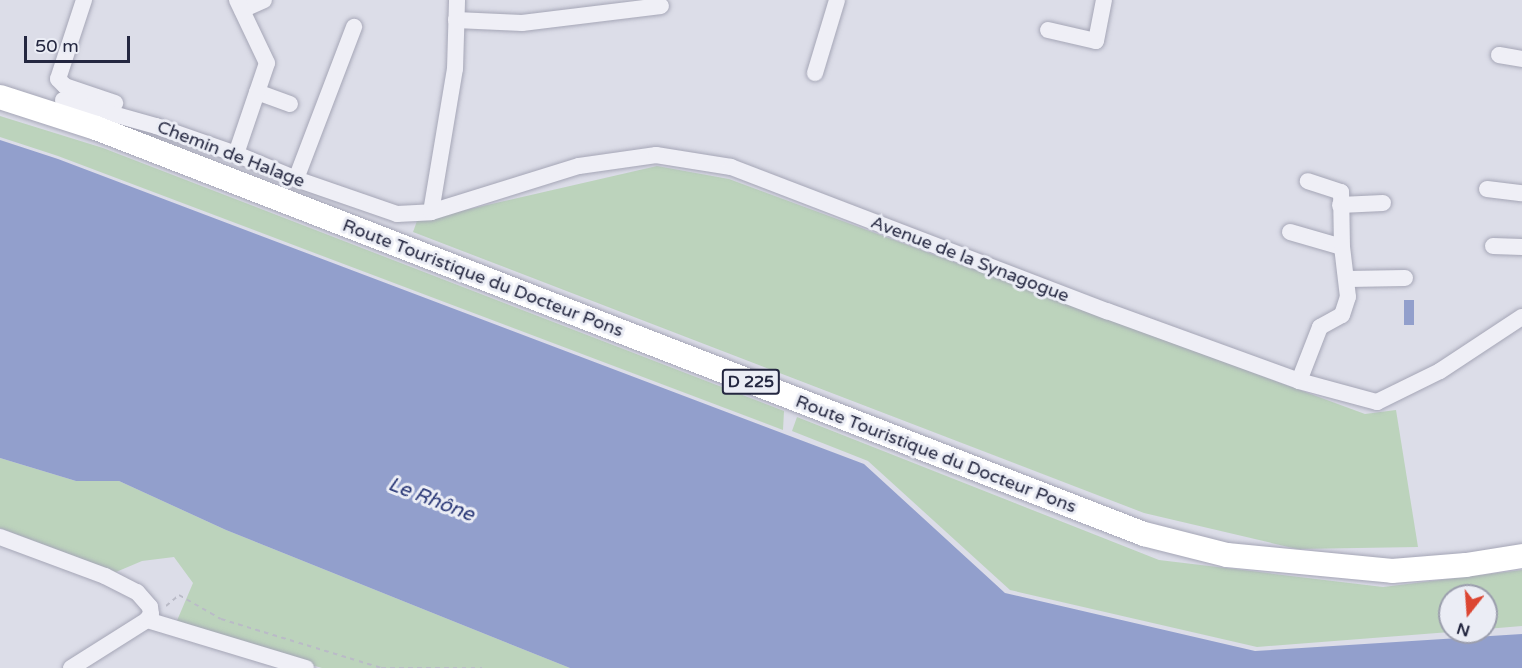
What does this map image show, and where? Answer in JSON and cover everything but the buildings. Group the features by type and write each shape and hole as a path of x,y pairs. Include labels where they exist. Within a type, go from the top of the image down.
{"highway":[{"name":"Route Touristique du Docteur Pons","path":"0,97 107,132 1144,534 1227,555 1392,571 1466,565 1522,556"}],"street":[{"path":"84,0 58,79 65,86 141,111 156,126"},
{"path":"236,154 267,63 240,5 264,0"},
{"path":"431,212 455,69 457,0"},
{"path":"815,73 837,0"},
{"path":"1048,30 1096,41 1104,0"},
{"path":"456,20 522,23 661,6"},
{"path":"296,179 354,27"},
{"path":"1499,56 1522,59"},
{"path":"257,92 290,104"},
{"name":"Chemin de Halage","path":"63,100 156,126 397,214"},
{"name":"Avenue de la Synagogue","path":"397,214 431,212 579,166 656,155 731,167 1096,307 1299,381 1377,402 1440,371 1522,317"},
{"path":"1299,381 1320,327 1342,315 1348,297 1348,279 1342,247 1341,192 1308,181"},
{"path":"1487,189 1522,193"},
{"path":"1340,205 1383,203"},
{"path":"1290,232 1342,247"},
{"path":"1492,246 1522,247"},
{"path":"1348,279 1405,278"},
{"path":"0,537 105,576 137,592 148,613 306,668"},
{"path":"71,668 148,613"}],"path":[{"path":"148,613 166,606 179,595 221,619 381,668 482,668"}],"green space":[{"path":"0,116 103,148 784,411 783,430 58,156 0,137"},
{"path":"657,166 729,179 1365,414 1396,410 1418,547 1297,549 1144,513 413,232 417,221"},
{"path":"797,417 1159,560 1383,587 1522,570 1522,626 1498,628 1498,584 1438,584 1438,633 1257,647 1010,590 868,461 792,431"},
{"path":"0,458 76,481 119,481 226,530 570,668 322,668 221,639 176,623 193,583 174,557 142,561 116,572 0,528"}],"water":[{"name":"Le Rhône","path":"0,140 58,159 864,464 1005,593 1255,651 1438,639 1438,644 1498,644 1498,636 1522,634 1522,668 570,668 226,530 119,481 76,481 0,458"},
{"path":"1404,300 1414,300 1414,325 1404,325"}]}
